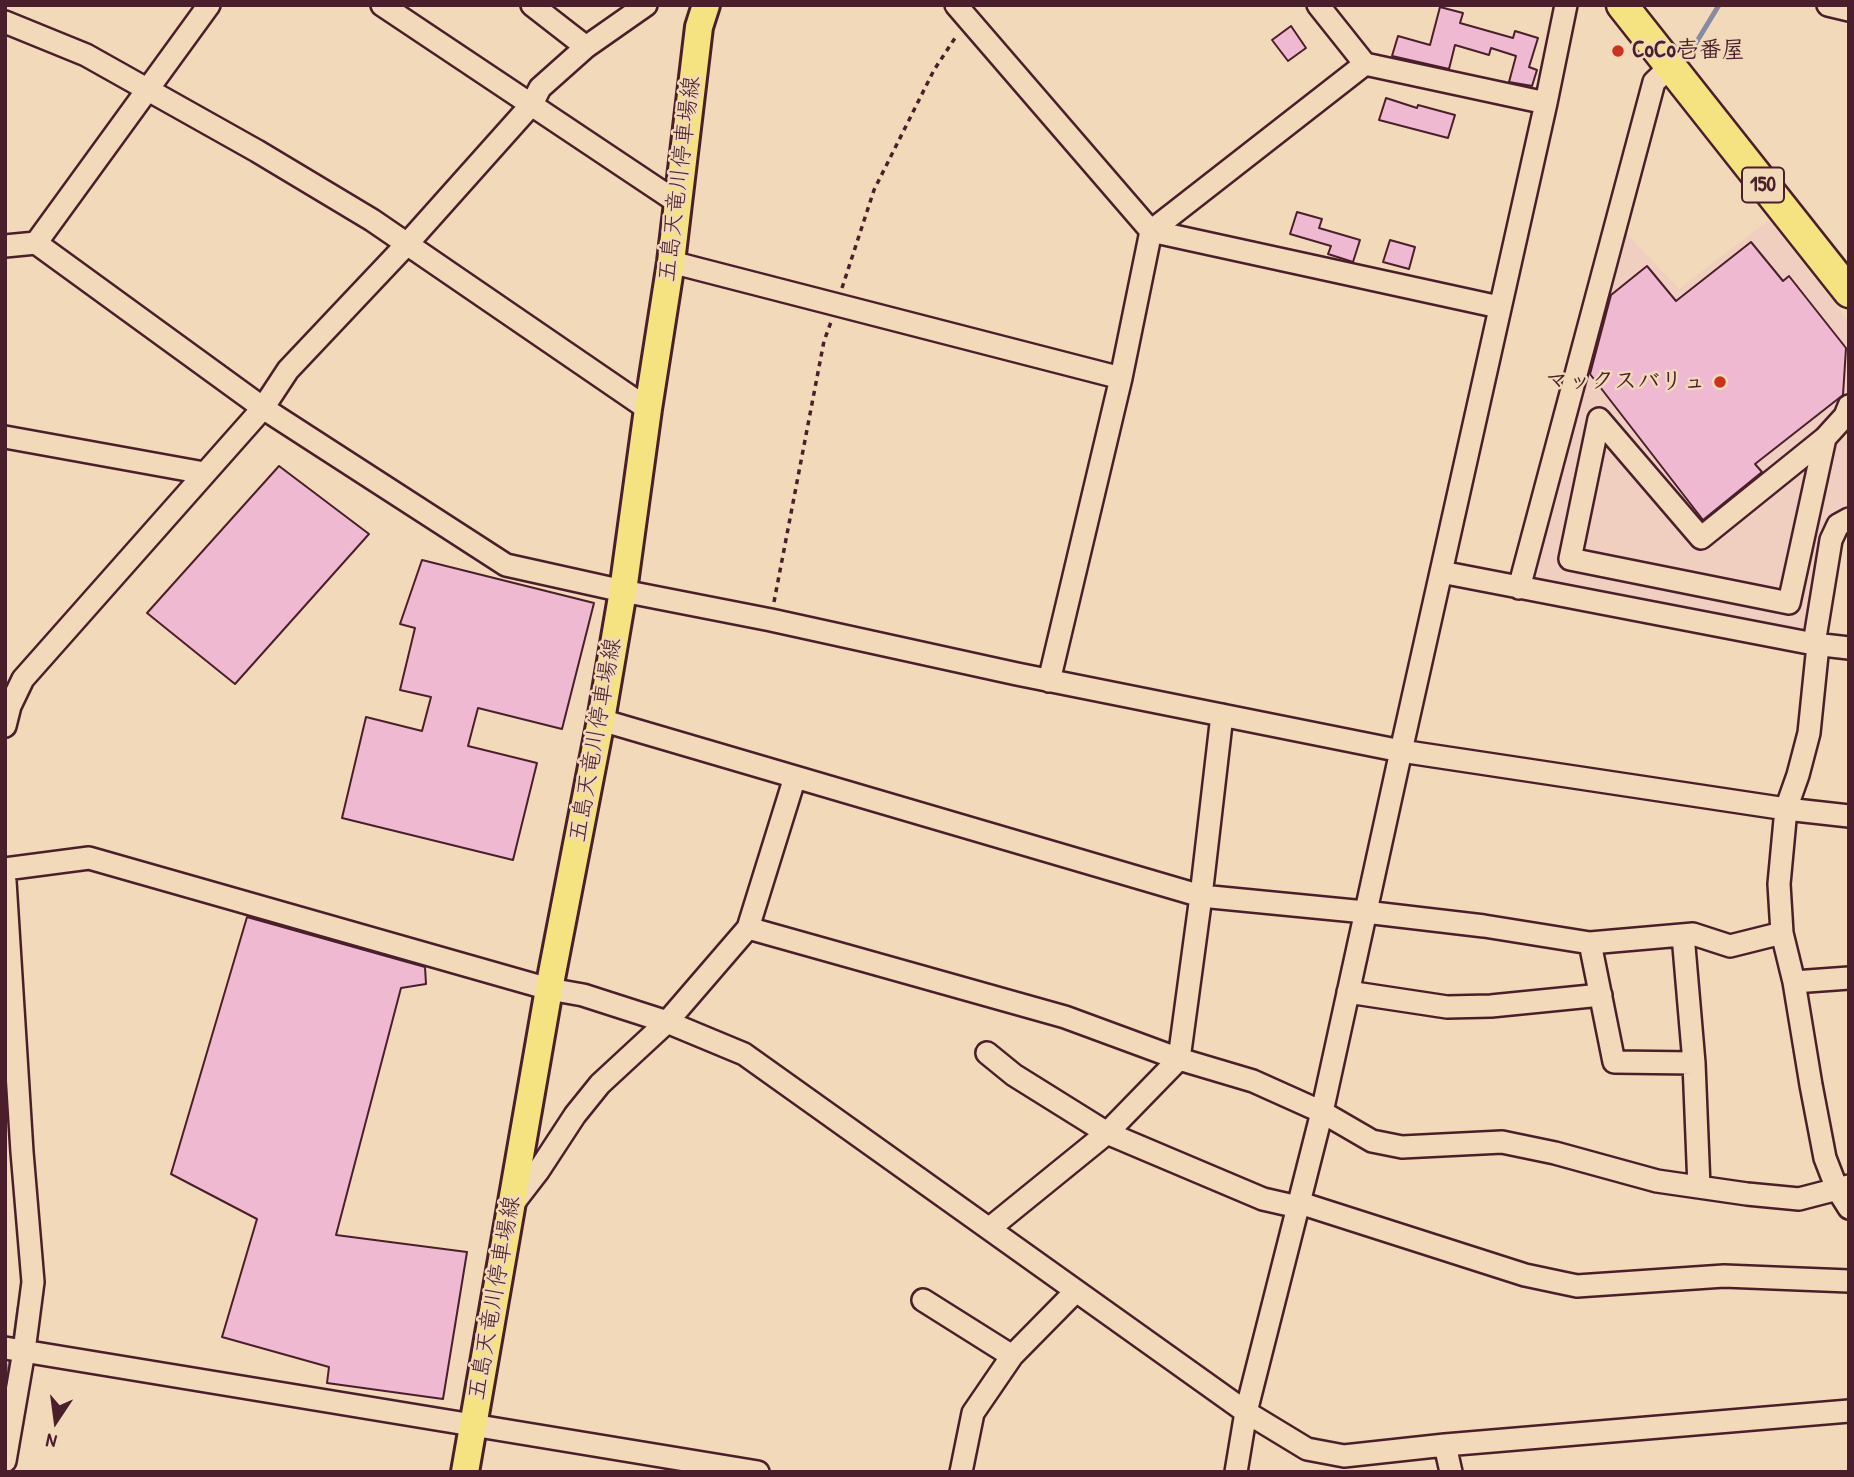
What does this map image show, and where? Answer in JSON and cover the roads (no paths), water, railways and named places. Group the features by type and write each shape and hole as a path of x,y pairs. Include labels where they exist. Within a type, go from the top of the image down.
{"highway":[{"name":"150","path":"1622,5 1849,292"}],"main road":[{"name":"五島天竜川停車場線","path":"465,1472 549,989 623,592 671,262 699,27 706,5"}],"street":[{"path":"36,243 209,5"},
{"path":"382,5 677,202"},
{"path":"532,5 586,47"},
{"path":"5,726 10,706 23,679 263,408 288,370 407,244 532,104 540,88 586,47 646,5"},
{"path":"1318,5 1365,64 1546,103"},
{"path":"1236,1472 1245,1412 1322,1112 1566,5"},
{"path":"1828,5 1849,10"},
{"path":"962,12 1151,231 1499,307"},
{"path":"5,22 86,55 257,151 372,220 648,409"},
{"path":"1049,681 1121,378 1151,231 1365,64"},
{"path":"1519,588 1654,82 1673,71"},
{"path":"5,246 36,243 263,408 506,565 1049,681 1401,751 1786,809 1849,816"},
{"path":"671,262 1121,378"},
{"path":"1825,438 1789,603 1570,559 1599,419 1702,538 1825,438 1849,406"},
{"path":"5,437 204,473"},
{"path":"1849,519 1838,525 1831,540 1816,645 1809,733 1786,809 1779,884 1782,933 1794,982 1825,1158 1843,1187 1849,1208"},
{"path":"1441,572 1816,645 1849,648"},
{"path":"1647,612 1655,576"},
{"path":"990,1228 1107,1133 1179,1059 1222,715"},
{"path":"601,720 1201,895 1484,926 1590,943 1693,934 1730,946 1782,933"},
{"path":"511,1207 600,1084 667,1022 748,928 795,777"},
{"path":"5,869 89,858 549,989 583,995 667,1022 744,1054 1245,1412 1307,1449 1344,1456 1849,1410"},
{"path":"5,881 13,1152 33,1282 15,1349 5,1461"},
{"path":"748,928 1065,1017 1179,1059 1253,1081 1322,1112 1372,1140 1402,1147 1502,1142 1555,1153 1657,1181 1747,1194 1799,1199 1843,1187"},
{"path":"1683,935 1699,1188"},
{"path":"1590,943 1614,1062 1693,1063"},
{"path":"1794,982 1849,978"},
{"path":"1348,992 1447,1007 1491,1006 1601,995"},
{"path":"986,1053 1014,1075 1107,1133 1264,1199 1299,1205 1525,1275 1577,1286 1724,1276 1849,1281"},
{"path":"961,1472 973,1413 1012,1356 1076,1291"},
{"path":"923,1300 1012,1356"},
{"path":"15,1349 758,1472"},
{"path":"1446,1445 1451,1472"}],"waterway":[{"path":"1682,66 1719,5"},
{"path":"14,1343 19,1308"},
{"path":"5,1394 12,1353"}],"place":[{"name":"CoCo壱番屋","path":"1618,51"},
{"name":"マックスバリュ","path":"1720,382"}]}
